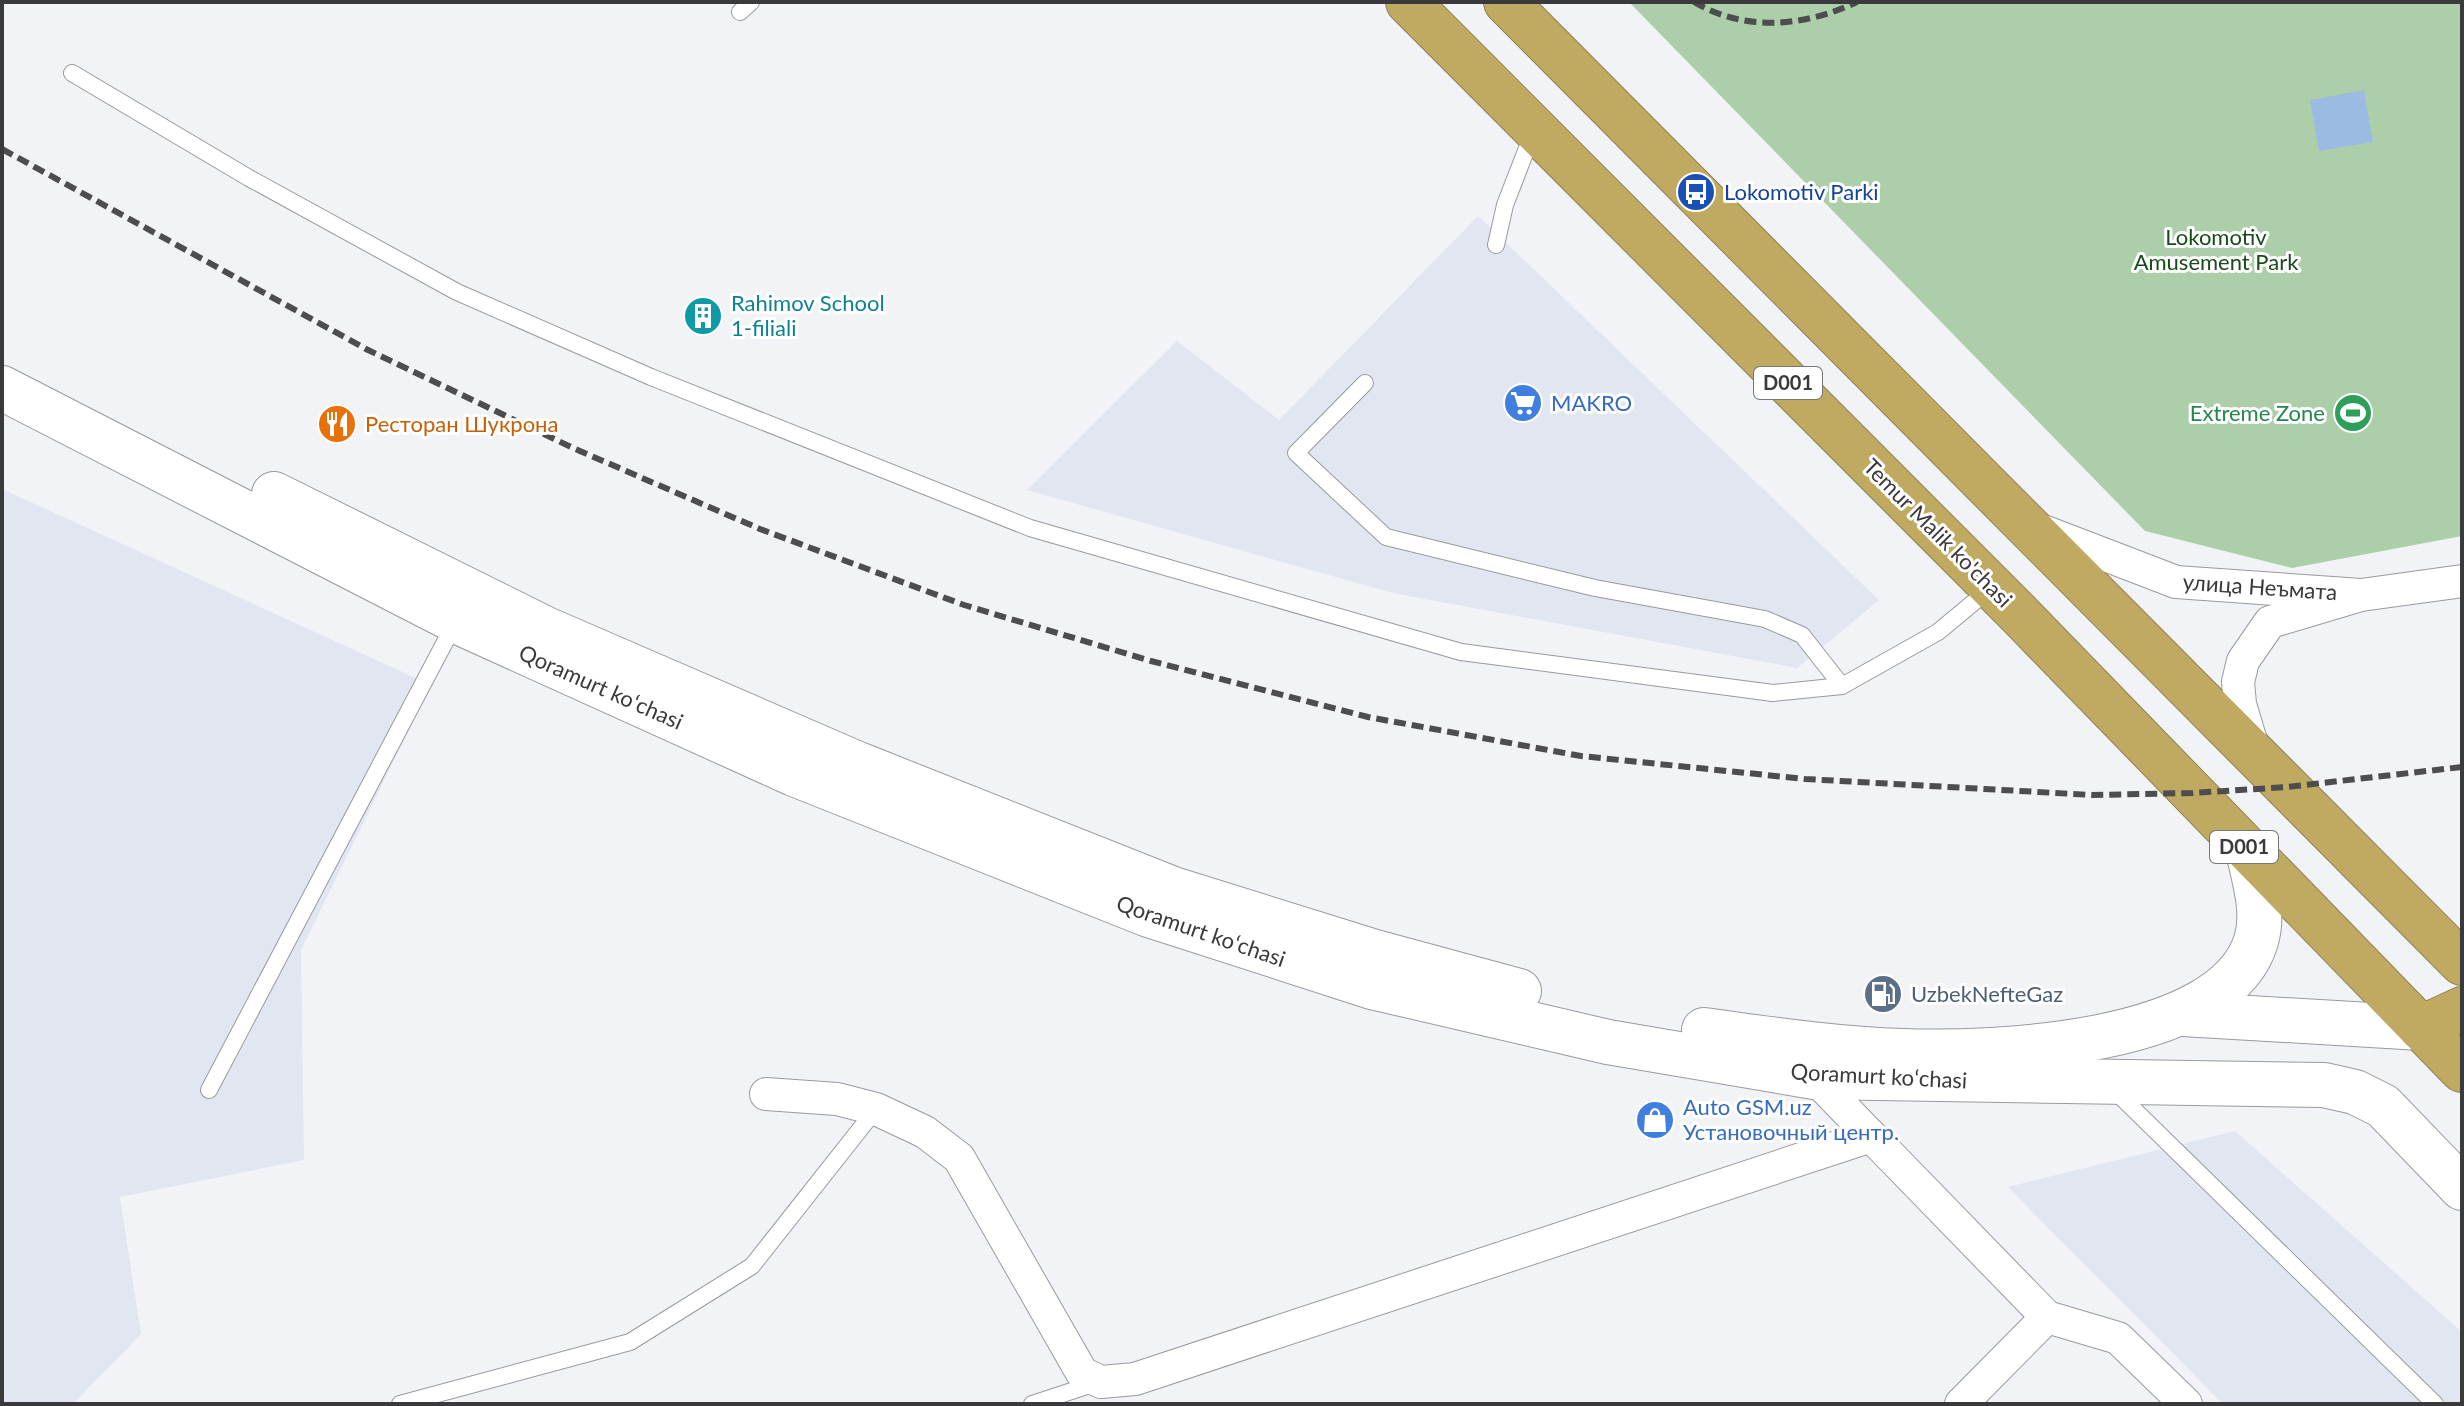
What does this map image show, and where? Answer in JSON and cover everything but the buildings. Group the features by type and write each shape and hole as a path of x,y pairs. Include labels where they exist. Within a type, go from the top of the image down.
{"highway":[{"name":"Temur Malik ko'chasi","path":"1408,2 1992,587 2462,1070"},
{"path":"1506,2 2462,963"},
{"path":"2421,1028 2462,1009"}],"main road":[{"name":"Qoramurt koʻchasi","path":"2,360 546,629 858,764 1173,889 1483,983 1688,1027 1815,1062 1905,1052 2007,1047 2117,1033 2147,1028 2183,1014 2227,985 2256,941 2259,912 2248,851"},
{"name":"Qoramurt koʻchasi","path":"2,388 456,621 794,774 1146,914 1260,953 1372,987 1490,1016 1710,1062 1815,1062 2103,1080 2324,1085 2355,1092 2383,1106 2462,1188"},
{"path":"2183,1014 2421,1028"}],"street":[{"name":"улица Неъмата","path":"2026,524 2176,582 2361,595"},
{"name":"улица Неъмата","path":"2255,755 2240,704 2238,682 2243,661 2270,622 2361,595 2462,581"},
{"path":"1815,1062 1871,1136 2047,1317 2118,1338 2186,1404"},
{"path":"766,1094 837,1099 876,1109 925,1132 959,1158 1082,1373 1101,1382 1138,1392 1871,1136"},
{"path":"1961,1404 2047,1317"}],"lane":[{"path":"72,73 249,178 457,292 651,377 1030,528 1461,652 1773,693 1842,686 1938,632 1992,587"},
{"path":"1496,245 1505,205 1534,129"},
{"path":"1365,383 1296,453 1386,537 1595,588 1765,619 1802,635 1842,686"},
{"path":"209,1090 456,621"},
{"path":"2103,1080 2435,1404"},
{"path":"400,1404 630,1342 752,1266 876,1109"},
{"path":"1032,1404 1101,1382"}],"shaded area":[{"path":"1478,216 1879,600 1797,668 1393,593 1027,490 1177,341 1279,420"},
{"path":"2,489 431,685 301,950 304,1160 120,1197 141,1334 73,1404 2,1404"},
{"path":"2235,1131 2462,1332 2462,1404 2223,1404 2008,1187"}],"green space":[{"name":"Lokomotiv Amusement Park","path":"1629,2 2462,2 2462,536 2292,568 2145,531"}],"water":[{"path":"2364,90 2373,142 2319,151 2310,100"}],"railway":[{"path":"1694,2 1734,18 1775,23 1816,17 1857,2"},
{"path":"2,149 368,350 573,448 760,529 964,605 1151,661 1368,717 1581,756 1805,779 2092,795 2287,787 2462,767"}],"place":[{"name":"Lokomotiv Parki","path":"1696,192"},
{"name":"Rahimov School 1-filiali","path":"703,316"},
{"name":"MAKRO","path":"1523,403"},
{"name":"Extreme Zone","path":"2353,413"},
{"name":"Ресторан Шукрона","path":"337,424"},
{"name":"UzbekNefteGaz","path":"1883,994"},
{"name":"Auto GSM.uz Установочный центр.","path":"1655,1120"}]}
